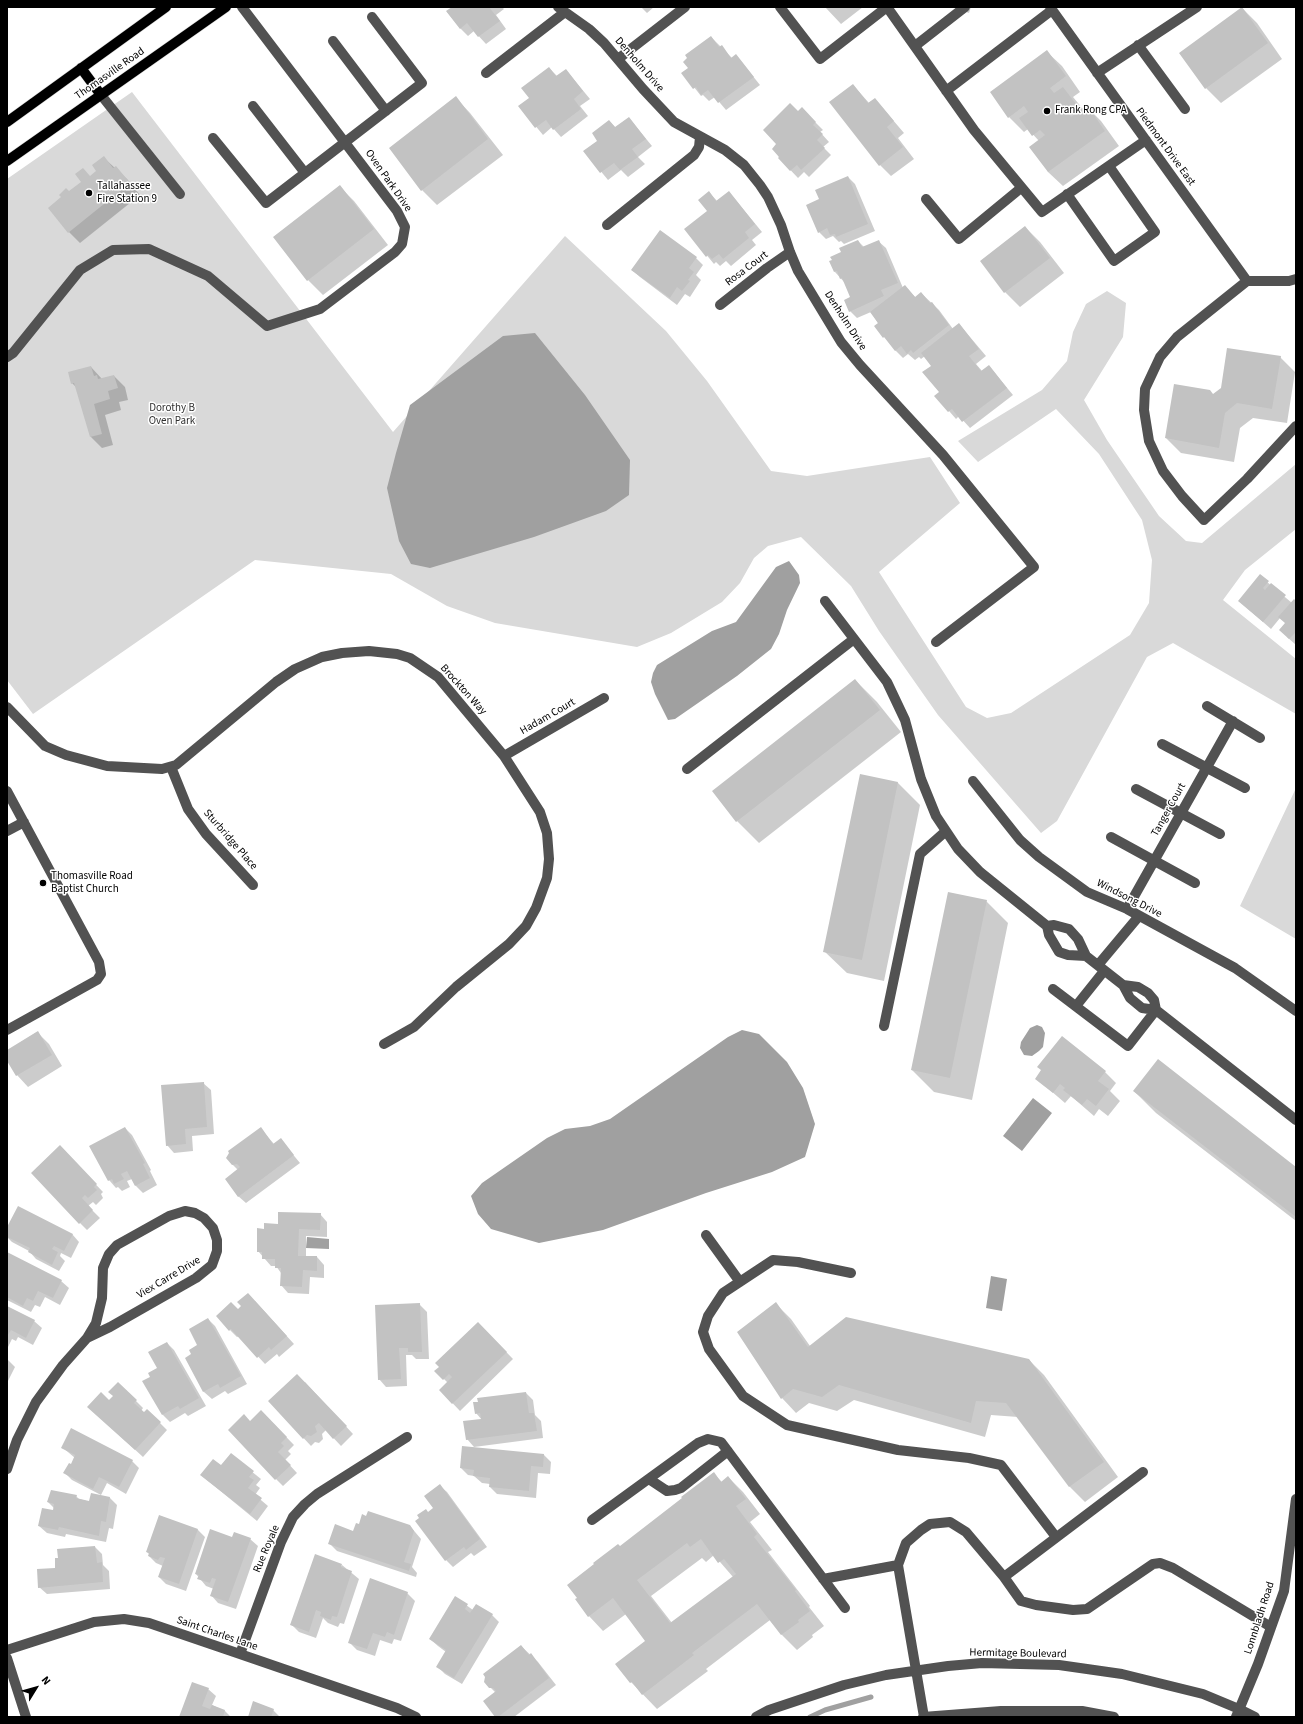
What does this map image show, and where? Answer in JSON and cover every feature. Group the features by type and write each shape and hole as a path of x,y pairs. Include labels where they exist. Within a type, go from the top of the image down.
{"main road":[{"name":"Thomasville Road","path":"7,122 166,7"},
{"name":"Thomasville Road","path":"7,161 226,7"},
{"path":"81,68 102,95"}],"street":[{"name":"Oven Park Drive","path":"7,357 13,353 80,270 113,250 149,248 208,276 266,326 320,309 395,252 402,244 405,227 397,211 242,7"},
{"path":"618,59 685,7"},
{"path":"780,7 820,59 887,7 974,130 1042,212 1146,140"},
{"path":"915,46 965,7"},
{"path":"1097,73 1197,7"},
{"path":"486,73 561,9"},
{"name":"Denholm Drive","path":"561,9 589,29 674,122 725,150 744,165 760,185 781,225 798,271 841,342 860,365 943,455 1034,567 936,642"},
{"path":"946,91 1051,9"},
{"name":"Piedmont Drive East","path":"1051,9 1247,280"},
{"path":"213,138 266,202 305,173 422,83 372,17"},
{"path":"333,41 386,111"},
{"path":"1138,46 1185,109"},
{"path":"102,95 180,194"},
{"path":"253,106 305,173"},
{"path":"607,225 694,155 699,147 700,137"},
{"path":"1068,194 1114,261 1155,232 1109,166"},
{"path":"926,199 959,238 1021,188"},
{"name":"Rosa Court","path":"720,305 790,252"},
{"path":"1296,279 1289,281 1247,280 1177,337 1160,357 1145,389 1144,410 1149,441 1163,471 1182,496 1204,520 1247,479 1296,426"},
{"path":"825,601 887,682 905,720 921,779 936,816 958,849 980,872 1047,926 1049,935 1060,952 1068,955 1086,956"},
{"path":"687,769 854,639"},
{"name":"Brockton Way","path":"7,707 45,746 66,755 107,766 162,770 176,765 276,682 295,669 322,657 342,653 369,651 403,656 430,671 461,703 504,756 540,812 547,834 547,878 536,908 526,926 509,944 456,987 414,1027 384,1044"},
{"name":"Hadam Court","path":"504,756 604,698"},
{"path":"1206,706 1260,738"},
{"name":"Tanger Court","path":"1127,909 1233,721"},
{"path":"1162,744 1245,788"},
{"name":"Sturbridge Place","path":"171,767 188,809 206,834 253,885"},
{"name":"Windsong Drive","path":"974,781 1020,840 1087,892 1127,909 1235,968 1296,1011"},
{"path":"1136,789 1220,834"},
{"path":"7,791 99,962 101,974 97,980 7,1030"},
{"path":"7,831 24,822"},
{"path":"884,1026 920,854 946,831"},
{"path":"1111,837 1195,883"},
{"path":"1076,1006 1101,968 1139,916"},
{"path":"1047,926 1069,929 1078,939 1086,956 1123,985 1130,998 1142,1008 1156,1010 1296,1120"},
{"path":"1054,989 1128,1046 1156,1010 1154,1000 1148,993 1138,987 1123,985"},
{"name":"Viex Carre Drive","path":"7,1469 17,1440 36,1402 63,1365 87,1338 96,1323 102,1298 103,1268 109,1254 117,1245 168,1216 185,1211 195,1213 204,1218 213,1228 217,1240 217,1251 212,1265 201,1275 110,1327 87,1338"},
{"path":"706,1235 740,1282"},
{"path":"851,1273 798,1262 773,1260 723,1293 708,1316 703,1332 709,1349 743,1396 787,1425 898,1450 969,1458 1001,1465 1056,1538"},
{"name":"Rue Royale","path":"240,1654 280,1542 294,1517 305,1504 317,1494 407,1436"},
{"path":"592,1520 698,1443 708,1439 721,1442 845,1608"},
{"path":"649,1479 667,1491 675,1490 680,1488 728,1451"},
{"path":"1004,1577 1143,1472"},
{"name":"Lonnbladh Road","path":"1238,1713 1258,1664 1284,1590 1296,1499"},
{"path":"1114,1717 1082,1711 1001,1711 924,1717 898,1565 906,1543 930,1524 950,1522 966,1532 1004,1577 1021,1601 1036,1605 1073,1610 1087,1609 1153,1564 1160,1563 1173,1568 1271,1627"},
{"path":"823,1578 898,1565"},
{"name":"Saint Charles Lane","path":"7,1650 94,1622 124,1619 149,1623 397,1708 416,1717"},
{"path":"7,1658 26,1717"},
{"name":"Hermitage Boulevard","path":"756,1717 769,1710 844,1685 915,1671 982,1663 1059,1665 1129,1676 1203,1694 1238,1713 1255,1717"}],"green space":[{"name":"Dorothy B Oven Park","path":"132,92 393,432 565,236 666,331 707,381 771,471 807,476 930,457 960,503 879,572 966,707 987,718 1011,713 1130,635 1149,603 1152,560 1142,520 1099,454 1056,409 978,462 958,441 1042,390 1067,361 1073,332 1086,304 1107,291 1126,303 1123,337 1084,400 1107,440 1159,516 1186,541 1202,543 1296,464 1296,529 1245,570 1223,600 1296,659 1296,714 1173,643 1147,657 1057,821 1041,833 938,715 879,631 851,586 801,537 768,546 754,558 740,583 722,602 671,633 637,647 495,623 447,606 391,574 255,560 33,714 7,680 7,179"},
{"path":"1296,788 1296,939 1240,906"}],"shaded area":[{"path":"535,333 585,395 630,460 629,495 606,511 534,537 430,568 411,564 399,541 387,488 410,405 503,336"},
{"path":"789,561 799,575 800,583 787,610 779,634 771,649 737,676 675,719 668,720 655,694 651,682 657,665 712,631 736,622 776,567"},
{"path":"1037,1025 1042,1027 1045,1033 1043,1047 1032,1056 1024,1055 1020,1048 1021,1042 1030,1028"},
{"path":"742,1030 759,1034 787,1062 803,1088 815,1124 805,1157 772,1172 706,1193 603,1230 539,1243 491,1229 478,1214 471,1196 482,1183 547,1138 565,1129 590,1126 610,1119 728,1037"},
{"path":"1033,1098 1052,1113 1022,1151 1003,1136"},
{"path":"307,1237 329,1239 329,1249 306,1248"},
{"path":"991,1276 1007,1279 1002,1311 986,1308"}],"building":[{"path":"452,7 489,7 500,21 478,37 467,23 460,29 446,11"},
{"path":"1242,7 1268,43 1205,89 1179,53"},
{"path":"711,36 719,47 722,45 731,58 736,54 754,77 718,103 708,90 701,95 696,87 693,89 681,73 688,68 683,62 687,58 685,55"},
{"name":"Frank Rong CPA","path":"1047,50 1066,76 1050,88 1054,93 1063,87 1076,104 1067,111 1071,117 1087,105 1105,131 1048,172 1029,147 1045,135 1040,130 1032,136 1019,118 1028,112 1024,106 1008,118 990,92"},
{"path":"549,67 556,76 566,69 583,91 574,99 581,109 553,130 546,120 535,128 518,106 529,98 521,88"},
{"path":"853,84 868,103 875,98 894,121 887,127 903,147 879,166 829,102"},
{"path":"456,96 488,139 421,191 389,148"},
{"path":"790,103 798,111 802,107 816,122 813,125 823,134 817,140 825,148 801,170 797,165 790,171 772,149 776,144 763,130"},
{"path":"629,117 646,139 632,149 638,157 620,170 614,163 600,173 583,151 597,141 592,133 609,120 615,127"},
{"name":"Tallahassee Fire Station 9","path":"104,156 113,168 116,166 130,183 68,233 48,208 61,197 59,195 66,188 69,191 81,182 75,174 83,168 90,176 96,171 92,165"},
{"path":"848,176 868,224 836,237 835,234 830,235 827,228 818,233 806,205 819,199 815,190"},
{"path":"340,185 374,229 307,281 273,237"},
{"path":"709,191 716,201 729,191 755,224 745,232 749,238 723,259 719,254 712,259 708,255 706,257 684,229 707,211 698,200"},
{"path":"1025,226 1050,258 1004,293 980,261"},
{"path":"660,230 697,257 689,268 694,272 688,280 690,281 682,291 677,287 670,298 631,270"},
{"path":"858,240 862,247 879,240 898,283 881,290 884,296 849,312 844,300 850,297 842,278 840,279 837,271 834,272 829,261 832,260 830,257 841,252 839,248"},
{"path":"905,285 915,297 921,292 930,303 932,302 949,325 913,353 911,350 907,354 901,346 895,351 884,337 883,338 874,326 878,323 870,312"},
{"path":"959,323 979,349 969,356 981,371 989,365 1007,388 962,422 952,409 948,412 934,396 939,392 922,372 931,366 921,353"},
{"path":"1227,348 1281,356 1272,409 1237,403 1225,413 1219,448 1165,438 1174,384 1210,390 1213,394 1221,388"},
{"path":"91,366 94,376 97,375 98,379 114,375 118,388 108,391 110,399 94,404 102,434 90,437 74,383 71,384 68,372"},
{"path":"1260,574 1269,581 1263,588 1265,590 1271,583 1286,595 1263,622 1238,601"},
{"path":"1294,599 1296,601 1296,632 1289,639 1279,630 1285,623 1278,617"},
{"path":"855,679 880,710 736,822 712,791"},
{"path":"860,774 898,782 862,960 823,952"},
{"path":"948,892 987,900 950,1078 911,1070"},
{"path":"38,1031 52,1055 16,1076 7,1061 7,1050"},
{"path":"1062,1036 1106,1071 1098,1081 1109,1089 1096,1106 1087,1099 1082,1105 1063,1090 1065,1088 1060,1084 1053,1093 1035,1079 1041,1070 1037,1067"},
{"path":"1158,1059 1296,1167 1296,1217 1133,1091"},
{"path":"204,1082 207,1127 185,1129 186,1144 166,1146 161,1085"},
{"path":"125,1127 145,1163 143,1164 150,1178 135,1186 127,1171 121,1174 124,1179 114,1184 112,1179 108,1181 89,1146"},
{"path":"261,1127 273,1144 281,1138 294,1155 238,1197 225,1179 240,1167 237,1164 232,1165 226,1158 229,1153 228,1151"},
{"path":"60,1145 97,1184 94,1187 97,1190 88,1198 85,1195 82,1198 93,1210 79,1224 31,1173"},
{"path":"18,1206 73,1234 64,1251 54,1246 52,1249 58,1252 52,1265 28,1252 30,1248 7,1237 7,1227"},
{"path":"278,1212 321,1213 320,1230 299,1229 298,1256 317,1256 317,1271 303,1270 302,1287 280,1286 281,1268 275,1268 275,1259 262,1259 262,1252 257,1252 257,1228 264,1229 264,1223 278,1224"},
{"path":"7,1252 62,1280 53,1298 38,1291 33,1301 27,1298 23,1306 7,1297"},
{"path":"248,1293 287,1336 271,1350 269,1347 257,1358 231,1329 229,1331 216,1316 231,1302 238,1309 241,1306 237,1302"},
{"path":"776,1302 808,1347 846,1317 1029,1359 1104,1462 1069,1487 1006,1403 976,1401 971,1423 839,1385 822,1397 793,1389 781,1399 737,1332"},
{"path":"420,1303 422,1352 408,1352 408,1348 399,1348 401,1379 378,1380 375,1305"},
{"path":"7,1306 35,1320 26,1338 11,1330 8,1335 7,1334"},
{"path":"208,1318 241,1376 220,1388 218,1384 203,1392 185,1358 191,1354 189,1350 197,1345 189,1329"},
{"path":"478,1322 507,1352 452,1404 439,1390 452,1377 449,1374 443,1380 434,1371 439,1367 435,1363"},
{"path":"167,1342 199,1398 180,1409 178,1406 162,1415 142,1381 150,1377 148,1373 157,1368 148,1352"},
{"path":"297,1374 347,1426 333,1439 319,1423 315,1426 317,1432 311,1436 307,1435 303,1439 268,1401"},
{"path":"118,1382 137,1400 134,1403 144,1412 147,1409 161,1422 135,1450 87,1407 101,1392 109,1400 113,1396 108,1392"},
{"path":"526,1392 529,1413 534,1413 537,1431 466,1440 463,1421 481,1419 480,1413 475,1414 473,1402 478,1402 477,1398"},
{"path":"261,1410 287,1437 281,1443 284,1446 278,1452 291,1465 275,1480 228,1430 244,1414 250,1421"},
{"path":"71,1428 133,1460 119,1487 99,1477 93,1489 63,1473 69,1463 71,1464 75,1455 61,1448"},
{"path":"462,1446 544,1454 543,1467 531,1466 529,1491 489,1487 490,1478 473,1476 474,1470 460,1468"},
{"path":"231,1453 254,1471 249,1477 254,1480 248,1488 262,1498 250,1514 200,1475 213,1459 221,1465"},
{"path":"714,1472 721,1482 728,1476 746,1499 736,1506 757,1534 754,1537 796,1590 795,1591 810,1611 798,1620 799,1622 781,1635 757,1604 692,1653 694,1655 642,1695 615,1664 645,1641 613,1598 588,1617 575,1599 577,1598 567,1585 594,1564 593,1563 618,1544 620,1546 682,1498 681,1497","holes":["701,1539 718,1563 724,1559 736,1574 670,1623 637,1580 687,1543 690,1547"]},
{"path":"440,1484 480,1539 466,1550 464,1547 445,1561 415,1521 419,1518 417,1515 426,1509 428,1512 433,1508 424,1496"},
{"path":"51,1490 77,1495 76,1498 89,1501 91,1493 110,1497 106,1522 101,1521 99,1536 59,1527 58,1530 38,1526 42,1508 53,1510 54,1504 47,1502"},
{"path":"368,1511 410,1525 414,1531 404,1562 411,1564 409,1571 328,1544 335,1524 353,1531 356,1523 359,1524 362,1514 366,1516"},
{"path":"159,1515 198,1529 179,1584 158,1577 165,1558 160,1557 158,1560 148,1556 149,1553 146,1552"},
{"path":"210,1529 232,1537 234,1532 251,1538 228,1602 210,1596 216,1579 212,1578 210,1583 197,1579 199,1575 195,1574"},
{"path":"95,1546 97,1563 102,1562 103,1582 38,1588 37,1569 55,1568 55,1558 58,1558 57,1549"},
{"path":"315,1554 342,1564 341,1567 352,1571 337,1617 332,1616 331,1620 320,1616 321,1612 316,1610 309,1632 290,1625"},
{"path":"370,1578 408,1592 394,1635 387,1632 385,1637 373,1633 367,1649 348,1643"},
{"path":"455,1596 468,1604 465,1609 470,1613 476,1604 493,1614 454,1678 436,1667 446,1650 429,1639"},
{"path":"521,1645 529,1655 531,1653 549,1678 498,1717 495,1717 483,1701 496,1691 493,1688 489,1688 484,1682 485,1677 483,1674"},
{"path":"192,1682 209,1688 202,1706 210,1709 212,1705 225,1710 223,1717 179,1717"},
{"path":"253,1701 274,1709 271,1717 248,1717"}],"waterway":[{"path":"810,1717 825,1710 871,1697"}],"place":[{"name":"Frank Rong CPA","path":"1047,111"},
{"name":"Tallahassee Fire Station 9","path":"89,193"},
{"name":"Thomasville Road Baptist Church","path":"43,883"}]}
